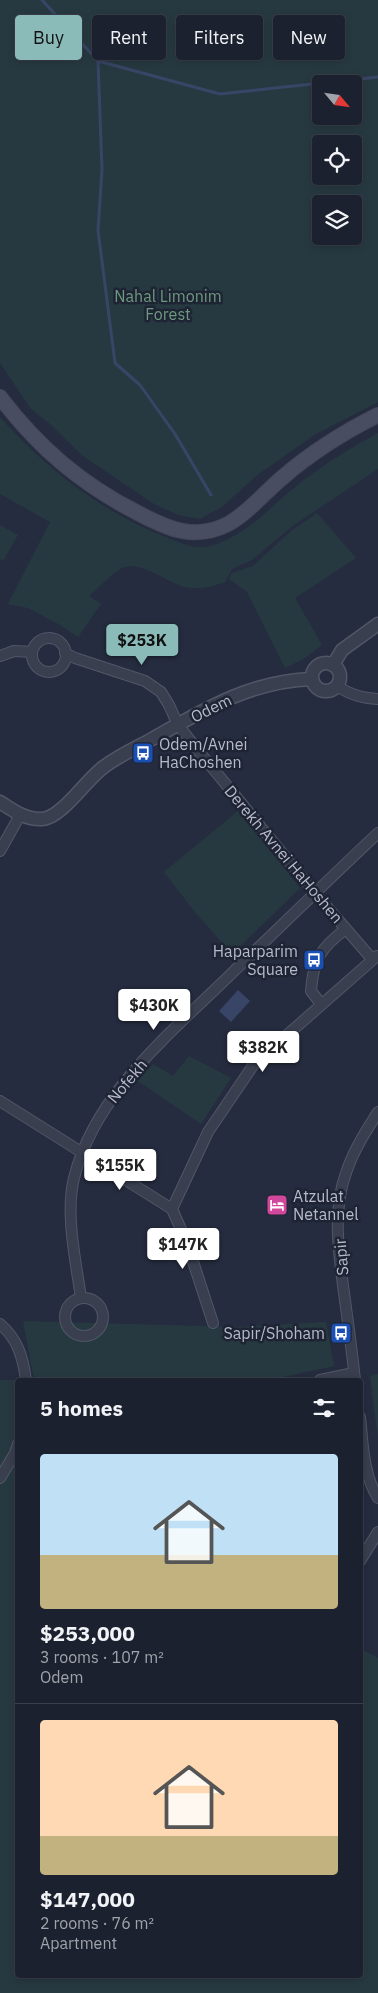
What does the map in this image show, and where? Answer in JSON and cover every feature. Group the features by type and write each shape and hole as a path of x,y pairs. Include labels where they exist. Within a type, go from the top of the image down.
{"main road":[{"path":"0,397 34,438 54,458 107,498 154,522 178,530 198,533 213,531 230,523 302,462 330,442 378,414"}],"street":[{"path":"333,665 342,650 378,624"},
{"path":"43,639 52,639 62,644 65,653 62,664 56,670 50,672 36,666 33,661 32,652 38,642 43,639"},
{"path":"0,656 14,651 32,652"},
{"name":"Derekh Avnei HaHoshen","path":"65,653 75,658 145,680 153,685 166,698 178,725 314,893 375,958"},
{"path":"324,664 333,665 339,672 337,686 324,691 316,688 312,679 316,667 324,664"},
{"name":"Odem","path":"20,815 42,819 53,814 105,766 206,709 236,695 275,682 312,679"},
{"path":"337,686 351,695 378,700"},
{"path":"0,802 20,815 0,851"},
{"name":"Nofekh","path":"81,1298 72,1229 71,1204 73,1180 81,1152 108,1104 135,1070 156,1048 378,833"},
{"path":"321,1004 312,991 315,965 320,952 346,929"},
{"path":"172,1209 208,1132 254,1064 375,958"},
{"path":"0,1101 172,1209 187,1243 212,1323"},
{"name":"Sapir","path":"355,1376 339,1252 338,1212 346,1173 355,1151 378,1112"},
{"path":"0,1324 9,1332 18,1346 24,1363 26,1378"},
{"path":"338,1378 355,1376"},
{"path":"363,1440 370,1482 378,1498"},
{"path":"0,1478 15,1453"},
{"path":"363,1557 378,1532"}],"green space":[{"name":"Nahal Limonim Forest","path":"0,0 378,0 378,402 314,435 256,476 223,506 200,519 178,515 154,504 83,456 50,424 31,409 0,363"},
{"path":"0,417 56,472 98,502 144,528 196,547 215,545 238,534 254,523 310,475 378,433 378,469 294,525 252,560 232,569 225,582 204,588 191,588 174,583 139,567 130,566 122,568 89,596 101,604 78,637 28,608 8,604 50,522 0,494"},
{"path":"317,513 356,558 295,598 322,645 305,658 285,668 247,592 229,579 232,573 253,566 291,531"},
{"path":"0,525 18,535 3,561 0,559"},
{"path":"238,811 300,888 232,954 194,911 164,872"},
{"path":"189,1056 231,1078 201,1124 138,1081 153,1064 173,1076"},
{"path":"23,1321 235,1327 326,1322 334,1366 279,1378 34,1378"},
{"path":"378,1374 378,1439 370,1376"},
{"path":"0,1380 15,1380 15,1978 363,1978 363,1650 378,1658 378,1993 0,1993"}],"water":[{"path":"238,990 250,1001 231,1022 219,1011"}],"waterway":[{"path":"42,0 98,61 220,94 378,77"},
{"path":"98,61 102,170 98,230 115,363 140,385 175,434 211,495"}],"place":[{"name":"Odem/Avnei HaChoshen","path":"143,753"},
{"name":"Haparparim Square","path":"314,960"},
{"name":"Atzulat Netannel","path":"277,1205"},
{"name":"Sapir/Shoham","path":"341,1333"}]}
